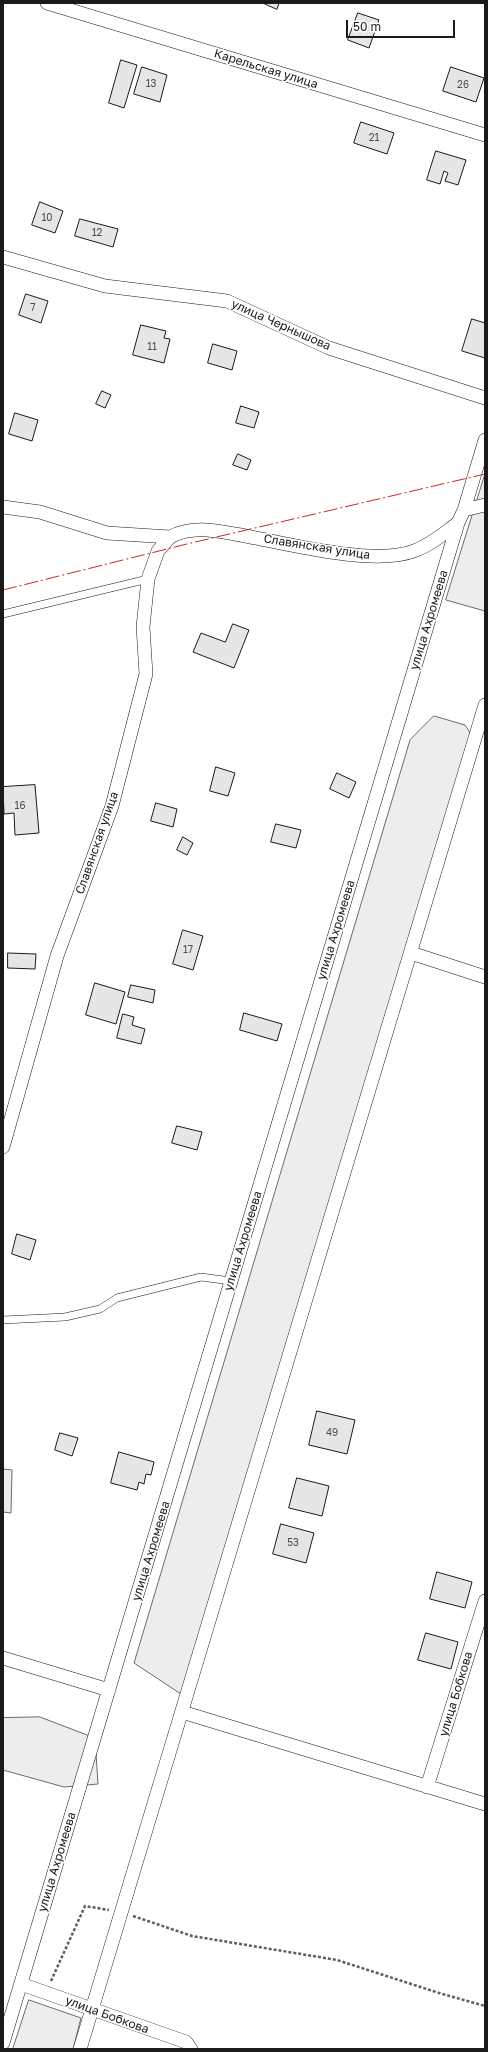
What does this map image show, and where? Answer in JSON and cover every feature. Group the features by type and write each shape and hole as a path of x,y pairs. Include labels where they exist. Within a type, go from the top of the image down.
{"street":[{"name":"Карельская улица","path":"46,3 485,135"},
{"name":"улица Чернышова","path":"3,257 105,286 227,301 329,348 485,398"},
{"name":"улица Ахромеева","path":"3,2043 458,523 482,460 485,440"},
{"path":"464,510 485,505"},
{"name":"Славянская улица","path":"3,507 40,512 107,532 170,537"},
{"name":"Славянская улица","path":"3,1147 57,956 112,806 146,674 143,627 148,579 158,551 170,537 179,533 202,529 356,555 380,556 414,551 435,540 458,523"},
{"path":"80,2049 485,705"},
{"path":"410,953 485,977"},
{"name":"улица Бобкова","path":"427,1787 485,1601"},
{"path":"3,1658 109,1690"},
{"path":"182,1712 485,1804"},
{"name":"улица Бобкова","path":"21,1984 186,2042 191,2049"}],"lane":[{"path":"3,614 148,579"},
{"path":"3,1320 65,1317 100,1309 117,1298 201,1277 232,1281"}],"path":[{"path":"46,1993 85,1906 121,1912 192,1936 337,1960 485,2006"}],"shaded area":[{"path":"485,474 485,611 446,600"},
{"path":"434,716 465,725 477,743 184,1696 134,1663 410,740"},
{"path":"3,1469 12,1470 11,1513 3,1512"},
{"path":"40,1717 95,1738 98,1784 64,1787 3,1770 3,1718"},
{"path":"29,2000 81,2018 73,2049 13,2049"}],"building":[{"path":"263,3 279,3 277,9"},
{"path":"358,13 379,20 369,48 348,40"},
{"path":"121,60 137,65 124,108 109,103"},
{"path":"142,67 167,75 160,102 134,94"},
{"path":"451,67 484,78 476,102 443,91"},
{"path":"361,122 394,133 387,154 354,143"},
{"path":"436,151 466,160 458,185 445,181 448,173 444,171 440,184 427,180"},
{"path":"40,202 63,211 55,233 32,225"},
{"path":"80,219 118,229 113,247 75,236"},
{"path":"26,294 48,301 41,323 19,315"},
{"path":"472,319 485,323 485,358 462,351"},
{"path":"141,325 166,331 164,338 170,339 164,363 133,355"},
{"path":"213,344 237,351 232,370 208,363"},
{"path":"102,391 111,395 105,408 96,404"},
{"path":"241,406 259,412 254,428 236,423"},
{"path":"15,413 38,420 32,441 9,434"},
{"path":"238,454 251,460 247,470 233,465"},
{"path":"233,624 249,630 234,668 193,652 201,633 225,642"},
{"path":"216,767 235,773 228,796 210,791"},
{"path":"337,773 356,782 349,798 330,789"},
{"path":"35,785 39,833 15,835 14,813 4,814 3,787"},
{"path":"156,803 177,809 173,827 151,821"},
{"path":"276,824 301,830 296,848 271,842"},
{"path":"183,837 193,843 187,855 177,850"},
{"path":"183,930 203,936 193,970 173,964"},
{"path":"8,953 36,954 35,969 8,968"},
{"path":"95,983 125,992 116,1024 86,1015"},
{"path":"131,985 155,990 153,1003 128,997"},
{"path":"244,1013 282,1024 277,1041 240,1030"},
{"path":"123,1014 134,1017 132,1025 145,1029 141,1044 117,1038"},
{"path":"177,1126 202,1132 197,1150 172,1143"},
{"path":"17,1234 36,1240 30,1260 12,1254"},
{"path":"317,1411 355,1420 347,1454 309,1445"},
{"path":"60,1433 78,1438 72,1456 55,1450"},
{"path":"119,1452 154,1462 151,1475 146,1474 144,1484 139,1482 137,1490 111,1483"},
{"path":"297,1478 329,1486 322,1516 289,1508"},
{"path":"281,1524 314,1533 306,1563 273,1554"},
{"path":"437,1572 472,1582 465,1608 430,1599"},
{"path":"426,1633 458,1642 451,1669 418,1660"}],"power":[{"path":"3,590 191,543 485,474"}]}
